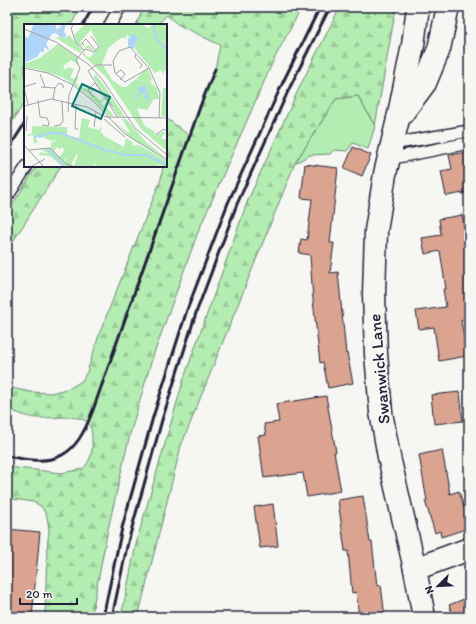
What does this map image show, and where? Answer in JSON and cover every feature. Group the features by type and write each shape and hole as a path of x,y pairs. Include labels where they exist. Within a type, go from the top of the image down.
{"street":[{"name":"Swanwick Lane","path":"418,7 413,45 385,174 376,231 374,294 376,354 381,412 389,458 415,569 424,617"},
{"name":"Swanwick Lane","path":"398,119 425,83 439,50 448,7"},
{"path":"415,569 469,549"}],"lane":[{"path":"111,24 120,7"},
{"path":"390,152 469,131"},
{"path":"390,152 469,143"},
{"path":"7,197 26,167"}],"green space":[{"path":"7,7 81,7 72,24 24,24 24,103 7,131"},
{"path":"144,7 302,7 274,59 198,232 152,359 130,434 108,529 91,617 45,617 49,530 47,516 41,506 33,502 7,498 7,467 62,473 83,469 88,463 91,453 92,432 88,423 78,418 33,417 22,415 8,409 7,387 30,392 51,393 70,388 82,381 87,372 100,332 161,179 163,167 167,167 167,119 190,136 215,69 220,45 177,24 167,15 158,24 136,24"},
{"path":"340,7 396,7 375,126 358,96 336,99 295,163 181,446 138,617 121,617 137,540 184,378 248,200 300,86"},
{"path":"358,96 375,126 368,149 353,143 347,151 334,150 330,154 310,155 295,163 336,99"},
{"path":"36,167 60,167 7,251 7,213"}],"building":[{"path":"353,147 371,155 362,176 344,168"},
{"path":"469,152 469,192 446,196 441,171 452,169 449,155"},
{"path":"305,164 338,168 330,243 334,243 330,273 338,272 346,354 347,353 353,383 328,388 323,362 320,363 310,255 299,253 301,239 307,240 312,199 301,198"},
{"path":"462,215 464,226 469,226 469,319 461,320 467,356 439,361 434,327 419,329 416,311 446,307 443,289 446,289 440,251 425,254 422,238 441,235 439,219"},
{"path":"460,392 463,421 434,424 431,395"},
{"path":"326,396 341,491 307,497 303,473 264,478 258,436 266,435 264,424 279,422 276,404"},
{"path":"442,450 450,494 459,491 469,528 441,537 440,531 435,533 425,501 427,501 419,455"},
{"path":"363,496 370,542 372,542 377,586 381,585 385,617 359,617 356,592 352,593 348,551 345,551 338,500"},
{"path":"273,504 278,546 260,548 254,507"},
{"path":"7,529 40,532 32,617 7,617"},
{"path":"469,597 469,617 454,617 449,605"}],"railway":[{"path":"84,24 93,7"},
{"path":"103,617 122,528 153,417 187,310 228,203 283,82 320,7"},
{"path":"112,617 128,542 162,420 196,313 237,204 290,87 330,7"},
{"path":"7,456 39,460 51,459 62,455 71,449 79,439 86,426 93,410 201,104 215,69"},
{"path":"7,151 24,125"}]}
